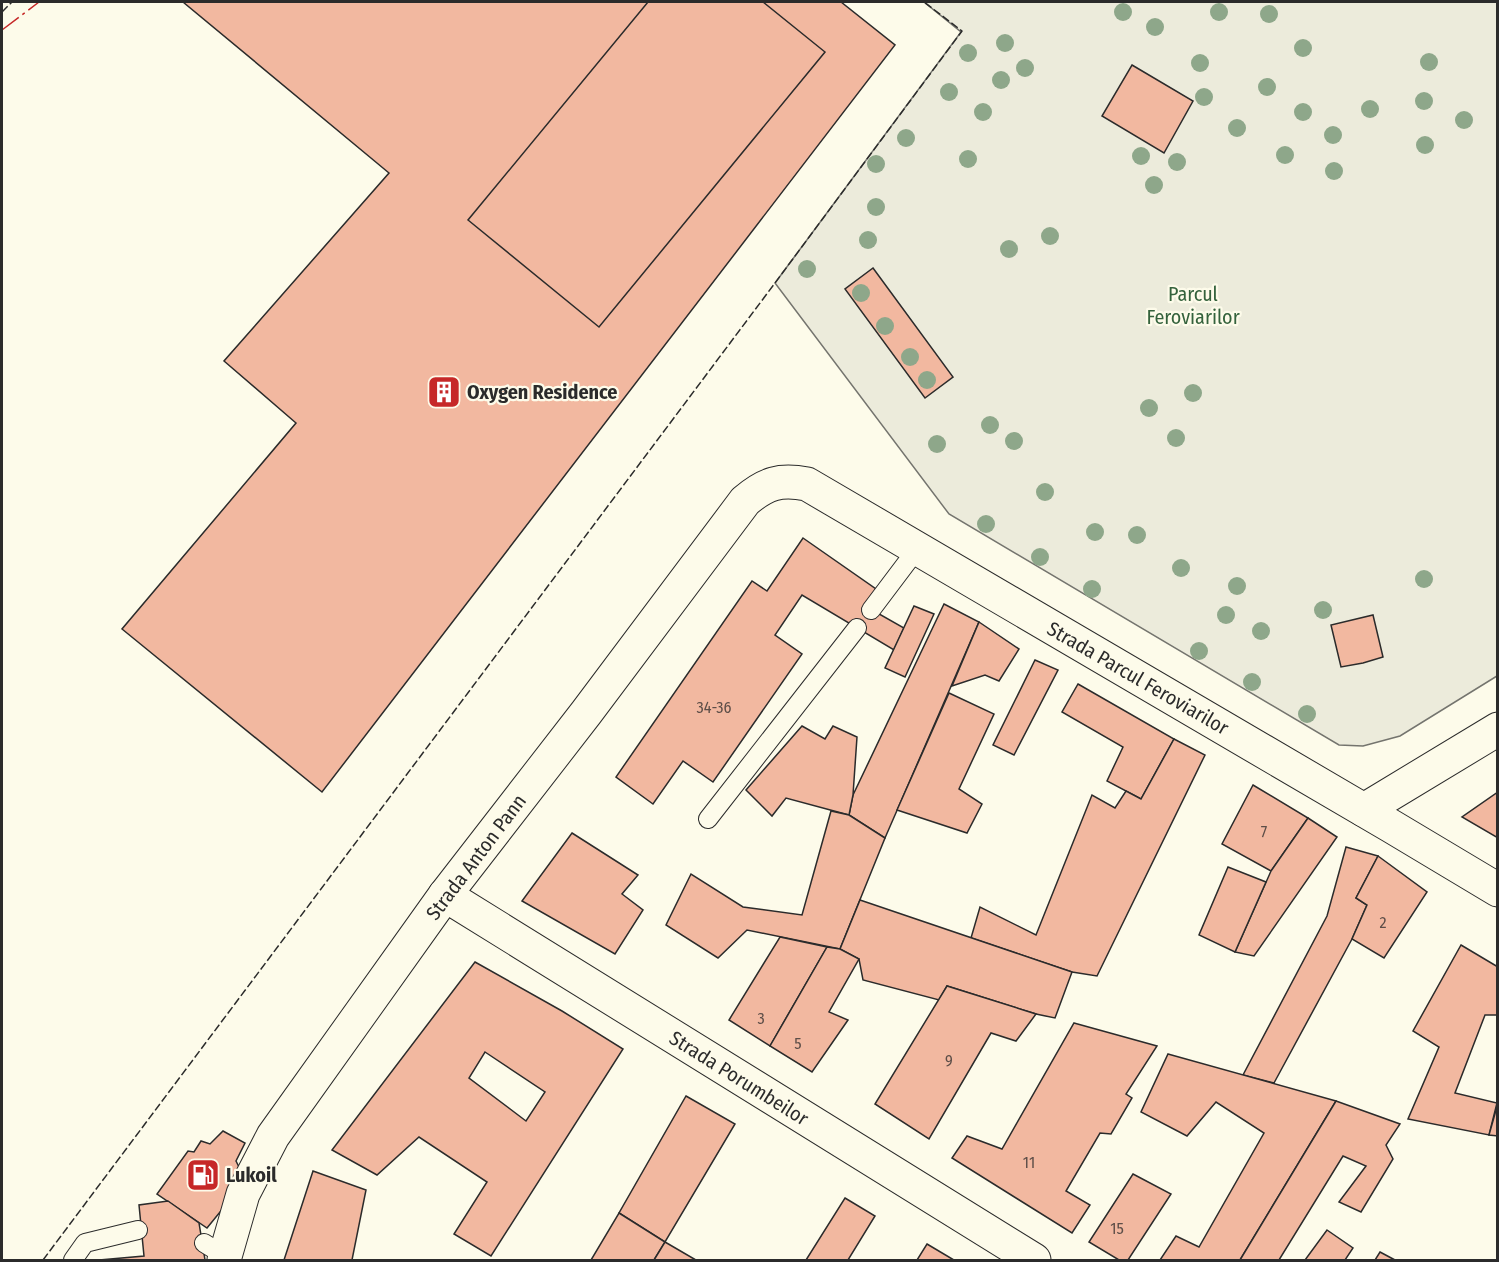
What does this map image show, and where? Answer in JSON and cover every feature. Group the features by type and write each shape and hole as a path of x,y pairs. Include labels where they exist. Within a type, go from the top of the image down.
{"street":[{"name":"Strada Parcul Feroviarilor","path":"773,483 790,481 807,484 1497,890"},
{"name":"Strada Anton Pann","path":"218,1253 243,1194 273,1136 444,895 586,713 745,501 758,490 773,483"},
{"path":"1364,810 1497,729"},
{"name":"Strada Porumbeilor","path":"444,895 1034,1260"}],"lane":[{"path":"871,610 917,549"},
{"path":"708,819 857,628"},
{"path":"73,1260 85,1243 138,1230"}],"green space":[{"name":"Parcul Feroviarilor","path":"924,2 1497,2 1497,676 1400,736 1363,746 1339,745 949,514 775,283 961,32"}],"building":[{"name":"Oxygen Residence","path":"183,2 841,2 895,45 322,792 122,629 296,423 224,361 389,173"},
{"path":"648,2 763,2 825,52 599,327 468,220"},
{"path":"1132,65 1193,101 1164,153 1102,116"},
{"path":"873,268 953,377 925,398 845,289"},
{"path":"803,538 876,589 865,606 904,628 894,650 802,595 775,635 802,654 713,782 683,761 653,804 616,777 752,581 767,591"},
{"path":"944,604 979,622 885,838 849,815 853,795"},
{"path":"914,606 934,614 905,677 885,668"},
{"path":"1373,615 1383,657 1341,667 1331,625"},
{"path":"979,622 1019,649 999,681 985,675 952,686"},
{"path":"1035,660 1058,670 1014,755 993,745"},
{"path":"1078,684 1174,739 1141,799 1107,781 1123,747 1062,712"},
{"path":"949,693 994,714 959,789 982,804 967,833 897,810"},
{"path":"802,726 825,739 833,726 857,737 853,795 849,815 786,798 772,816 746,790"},
{"path":"1174,739 1205,755 1097,976 1072,972 971,938 980,907 1036,935 1092,795 1115,808 1126,791 1141,799"},
{"path":"1253,785 1308,818 1271,871 1222,844"},
{"path":"1498,792 1498,838 1462,817"},
{"path":"831,811 849,815 885,838 840,949 747,930 718,958 666,925 691,874 743,907 802,915"},
{"path":"1308,818 1337,837 1254,956 1235,952 1271,871"},
{"path":"572,833 638,875 622,894 643,910 615,954 522,901"},
{"path":"1346,847 1378,856 1356,898 1367,905 1352,939 1274,1083 1243,1075 1327,916"},
{"path":"1378,856 1427,892 1384,958 1352,939 1367,905 1356,898"},
{"path":"1228,867 1266,882 1235,952 1199,935"},
{"path":"860,900 1072,972 1055,1018 947,986 939,1000 863,980 859,959 840,949"},
{"path":"780,937 827,947 770,1046 729,1020"},
{"path":"1461,945 1498,967 1498,1015 1485,1015 1455,1093 1497,1103 1489,1135 1408,1119 1439,1047 1413,1031"},
{"path":"827,947 840,949 859,959 829,1012 848,1020 812,1072 770,1046"},
{"path":"475,962 562,1011 623,1049 491,1256 454,1234 487,1182 419,1137 377,1175 332,1150","holes":["485,1052 545,1092 526,1121 469,1078"]},
{"path":"947,986 1036,1014 1016,1041 991,1033 929,1139 875,1104"},
{"path":"1074,1023 1157,1046 1126,1094 1132,1098 1111,1134 1100,1133 1066,1191 1090,1205 1072,1233 952,1158 967,1136 1002,1149"},
{"path":"1168,1054 1336,1101 1240,1260 1160,1260 1176,1236 1199,1247 1264,1133 1216,1102 1187,1136 1141,1112"},
{"path":"686,1096 735,1124 665,1242 619,1213"},
{"path":"1336,1101 1400,1124 1386,1145 1393,1159 1361,1212 1339,1202 1366,1166 1343,1156 1279,1260 1240,1260"},
{"path":"1498,1103 1498,1136 1489,1135"},
{"name":"Lukoil","path":"223,1131 245,1143 236,1161 240,1169 231,1181 238,1190 207,1228 157,1194 188,1151 194,1152 201,1141 210,1144"},
{"path":"313,1171 366,1190 352,1260 284,1260"},
{"path":"1133,1174 1171,1194 1128,1260 1119,1260 1089,1242"},
{"path":"845,1198 875,1216 848,1260 806,1260"},
{"path":"168,1201 199,1223 205,1260 99,1260 144,1256 139,1205"},
{"path":"619,1213 665,1242 654,1260 591,1260"},
{"path":"1327,1230 1353,1248 1345,1260 1305,1260"},
{"path":"665,1242 696,1260 654,1260"},
{"path":"927,1244 954,1260 917,1260"},
{"path":"1380,1252 1395,1260 1375,1260"}],"fence":[{"path":"2,12 12,2"},
{"path":"43,1260 962,31 924,2"}],"power":[{"path":"2,30 39,2"}],"place":[{"name":"Oxygen Residence","path":"444,392"},
{"name":"Lukoil","path":"203,1175"}]}
